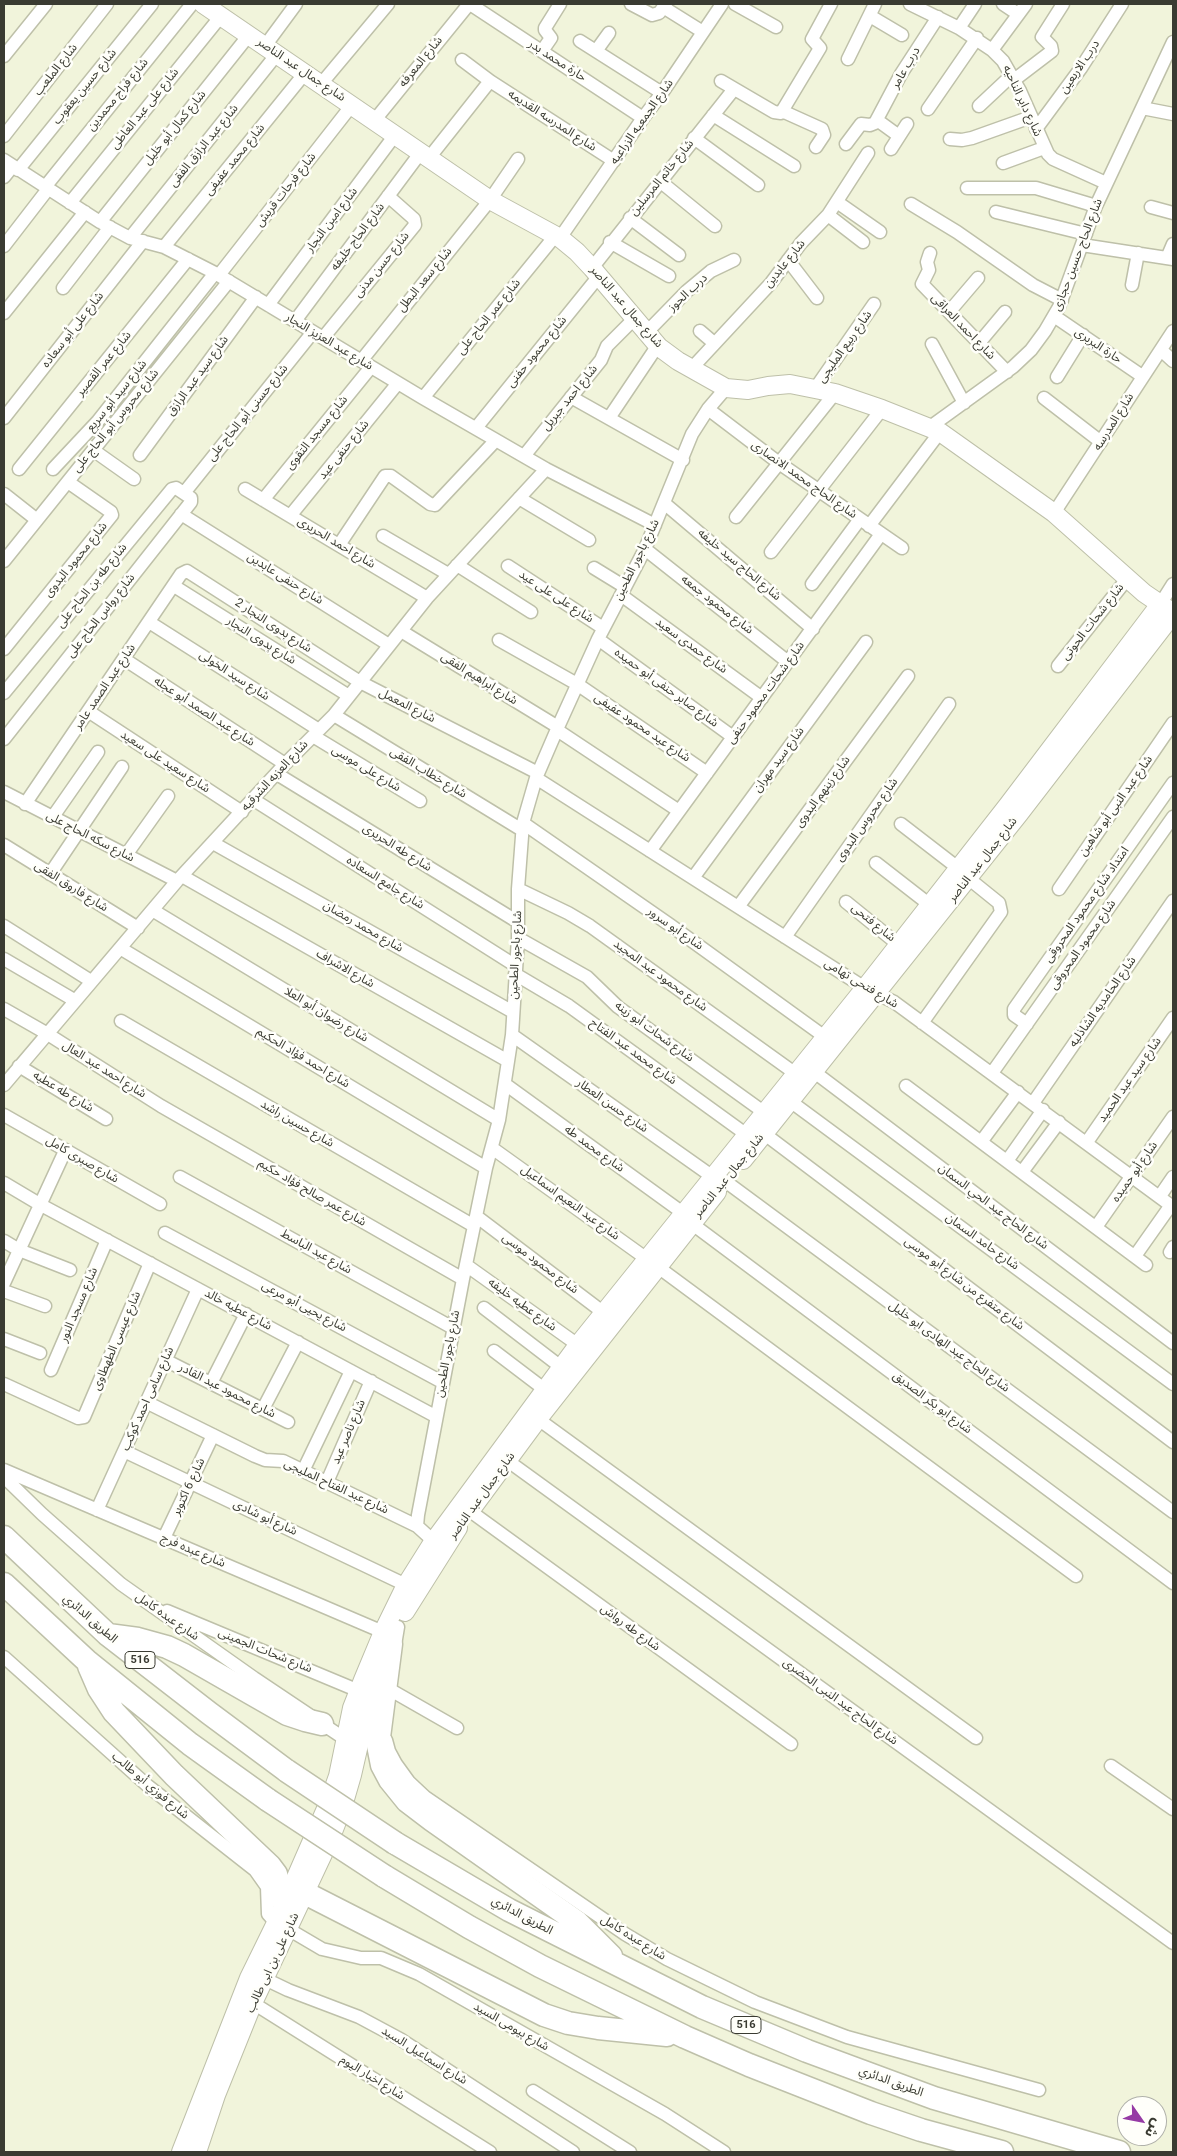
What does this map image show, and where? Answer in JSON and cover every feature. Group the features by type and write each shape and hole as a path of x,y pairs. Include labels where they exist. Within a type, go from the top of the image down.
{"highway":[{"name":"الطريق الدائري","path":"4,1537 107,1634 209,1713 287,1770 395,1843 509,1910 702,2007 816,2055 934,2098 1119,2152"},
{"name":"516","path":"4,1584 87,1661 190,1744 268,1800 384,1876 469,1928 540,1966 749,2065 871,2113 921,2130 1002,2152"},
{"path":"107,1634 138,1639 166,1647 184,1655 287,1714 322,1724"},
{"path":"390,1634 378,1745 382,1765 390,1780 407,1801 432,1820 577,1922 596,1938 622,1968"},
{"path":"87,1661 99,1689 114,1712 174,1775 270,1866 276,1874 283,1919"},
{"path":"305,1893 544,2015 598,2028 685,2036"}],"street":[{"path":"4,56 46,4"},
{"name":"شارع الملعب","path":"4,136 107,4"},
{"name":"شارع حسين يعقوب","path":"4,178 11,165 152,4"},
{"name":"شارع جمال عبد الناصر","path":"202,4 490,200 558,237 577,252 652,339 668,354 726,388 748,390 790,384 835,393 935,429 1054,513 1144,593 1166,617 871,991 790,1101 758,1127"},
{"name":"شارع فراج محمدين","path":"4,246 47,188 202,4"},
{"name":"شارع عبد الرازق الفقى","path":"130,238 271,50 296,4"},
{"path":"321,84 388,4"},
{"name":"حارة محمد بدر","path":"470,4 643,118"},
{"name":"شارع المعرفه","path":"374,120 470,4"},
{"path":"542,51 550,38 545,28 560,4"},
{"path":"631,4 652,15 659,13 665,5 703,32"},
{"name":"شارع الجمعيه الزراعيه","path":"558,237 662,93 722,4"},
{"path":"735,4 776,27"},
{"path":"721,82 777,114 782,111 820,48 812,39 831,4"},
{"path":"848,59 875,4"},
{"name":"شارع داير الناحيه","path":"910,4 959,28 992,50 1003,61 1044,148 1053,159 1106,183"},
{"path":"959,28 975,4"},
{"path":"992,50 1022,9 1003,4"},
{"path":"979,106 1012,78 1052,50 1052,46 1042,37 1063,4"},
{"name":"درب الاربعين","path":"1033,123 1081,68 1122,4"},
{"name":"شارع على عبد العاطى","path":"70,203 221,16"},
{"path":"870,16 902,35"},
{"name":"درب عامر","path":"876,120 901,74 938,17"},
{"path":"596,51 609,33"},
{"name":"شارع كمال أبو خليل","path":"63,288 105,225 249,35"},
{"path":"928,109 976,38"},
{"path":"580,40 662,93"},
{"name":"شارع الحاج حسين حجازى","path":"812,584 864,522 935,429 964,403 1007,372 1031,350 1054,316 1062,300 1096,206 1173,42"},
{"name":"شارع المدرسه القديمه","path":"462,60 490,81 614,161"},
{"name":"شارع محمد عفيفى","path":"164,246 305,73"},
{"path":"425,155 490,81"},
{"name":"شارع خاتم المرسلين","path":"595,272 610,242 661,182 734,89"},
{"name":"شارع فرحات قريش","path":"221,276 352,106"},
{"path":"1142,108 1173,114"},
{"path":"782,111 822,128 824,135 816,147"},
{"path":"713,115 794,166"},
{"path":"846,144 861,124 873,125 876,120 899,136"},
{"path":"950,139 962,140 1033,123"},
{"path":"891,149 907,124"},
{"name":"شارع امين النجار","path":"268,305 395,135"},
{"path":"694,138 758,185"},
{"path":"1003,163 1044,148"},
{"name":"شارع عابدين","path":"692,368 771,283 788,260 828,215 868,153"},
{"name":"شارع الحاج خليفه","path":"295,321 388,196 425,155"},
{"name":"شارع سعد البطل","path":"366,364 490,200 518,159"},
{"name":"شارع عبد العزيز النجار","path":"11,165 105,225 130,238 164,246 221,276 423,398 546,469 655,525"},
{"path":"661,182 715,226"},
{"path":"967,188 1036,188 1096,206"},
{"name":"شارع حسن مدنى","path":"318,335 414,225 414,219 388,196"},
{"path":"837,202 880,232"},
{"path":"912,204 957,232 1033,285 1062,300"},
{"path":"1151,207 1173,213"},
{"path":"4,313 85,212"},
{"path":"996,212 1084,240 1138,253 1170,258 1173,244"},
{"path":"828,215 863,242"},
{"path":"630,218 679,255"},
{"name":"شارع عمر الحاج على","path":"423,398 558,237"},
{"name":"شارع على أبو سعاده","path":"4,418 143,241"},
{"path":"610,242 669,276"},
{"name":"شارع احمد العراقى","path":"930,253 926,262 929,270 922,282 1007,372"},
{"path":"1132,284 1138,253"},
{"name":"شارع عمر القصير","path":"19,469 188,259"},
{"name":"درب الحوز","path":"609,418 652,339 687,291 705,276 734,260"},
{"path":"788,260 817,298"},
{"name":"شارع محمود حفنى","path":"476,428 595,272"},
{"name":"شارع محروس أبو الحاج على","path":"4,561 93,450 221,276"},
{"name":"شارع سيد أبو سريع","path":"54,470 98,422 221,276"},
{"path":"950,312 978,278"},
{"name":"شارع سيد عبد الرازق","path":"140,455 256,298"},
{"name":"شارع ربيع المليجى","path":"815,389 874,304"},
{"path":"979,343 1005,312"},
{"name":"حارة البربرى","path":"1054,316 1142,376"},
{"name":"شارع احمد جبريل","path":"524,456 601,360 607,346 634,318"},
{"name":"شارع المدرسه","path":"1054,513 1173,330"},
{"path":"700,331 714,343"},
{"name":"شارع حسنى أبو الحاج على","path":"184,493 318,335"},
{"path":"1057,377 1082,335"},
{"path":"932,344 964,403"},
{"path":"1160,350 1173,361"},
{"name":"شارع مسجد التقوى","path":"263,500 366,364"},
{"name":"شارع حنفى عيد","path":"290,516 398,383"},
{"name":"شارع باجور الطحين","path":"417,1526 442,1382 486,1168 499,1120 512,1035 518,938 518,889 523,827 537,776 601,633 645,549 692,434 726,388"},
{"path":"736,517 835,393"},
{"path":"571,397 682,460"},
{"path":"1044,398 1101,442"},
{"path":"771,552 882,409"},
{"name":"شارع الحاج محمد الانصارى","path":"708,410 779,463 902,548"},
{"path":"339,545 385,476 391,476 430,504 435,505 496,440"},
{"path":"93,450 134,479"},
{"name":"شارع العزبه الشرقيه","path":"6,1079 213,842 281,769 334,716 426,598 546,469"},
{"name":"شارع محمود البدوى","path":"4,649 112,515 112,512 68,482"},
{"name":"شارع طه بن الحاج على","path":"4,693 172,488 176,488 184,493"},
{"name":"شارع احمد الحريرى","path":"245,489 426,598"},
{"name":"شارع رواس الحاج على","path":"4,740 192,499 184,493"},
{"path":"4,494 37,520"},
{"path":"519,498 589,540"},
{"name":"شارع الحاج سيد خليفه","path":"664,503 813,629"},
{"name":"شارع حنفى عابدين","path":"181,514 389,645"},
{"name":"شارع شحات محمود حنفى","path":"650,851 881,534"},
{"path":"383,536 453,570 530,612"},
{"name":"شارع محمود جمعه","path":"645,549 788,662"},
{"name":"شارع على على عيد","path":"508,566 601,633"},
{"name":"شارع حمدى سعيد","path":"594,568 762,698"},
{"name":"شارع عبد الصمد عامر","path":"25,804 185,572"},
{"name":"شارع بدوى النجار 2","path":"185,572 189,572 360,682"},
{"name":"شارع شحات الحوتى","path":"1058,666 1127,578"},
{"path":"1166,617 1173,584"},
{"name":"شارع بدوى النجار","path":"174,586 349,696"},
{"name":"شارع سيد الخولى","path":"149,622 316,733"},
{"name":"شارع ابراهيم الفقى","path":"401,631 558,729 679,811"},
{"name":"شارع صابر حنفى أبو حميده","path":"601,633 733,737"},
{"name":"شارع عيد محمود عفيفى","path":"499,640 577,684 708,773"},
{"name":"شارع سيد مهران","path":"693,878 866,642"},
{"name":"شارع عبد الصمد أبو عجله","path":"124,659 281,769"},
{"name":"شارع زينهم البدوى","path":"738,907 908,676"},
{"name":"شارع المعمل","path":"360,682 454,730 537,776"},
{"name":"شارع محروس البدوى","path":"785,937 949,704"},
{"name":"شارع سعيد على سعيد","path":"88,711 242,812"},
{"name":"شارع خطاب الفقى","path":"334,716 523,827"},
{"name":"شارع عبد النبى أبو شاهين","path":"1058,889 1173,723"},
{"name":"شارع على موسى","path":"316,733 420,801"},
{"path":"52,818 98,752"},
{"path":"50,874 122,767"},
{"name":"شارع طه الحريرى","path":"281,769 518,922"},
{"name":"شارع فتحى تهامى","path":"537,776 785,937 871,991 894,1002 1172,1206"},
{"name":"امتداد شارع محمود المحروقى","path":"1027,1024 1014,1015 1014,1009 1173,784"},
{"name":"شارع سكه الحاج على","path":"4,792 126,855 180,879"},
{"path":"126,855 168,796"},
{"name":"شارع جامع السعاده","path":"254,800 516,970"},
{"name":"شارع محمود المحروقى","path":"992,1073 1173,817"},
{"path":"901,824 999,903 1001,912 922,1023"},
{"name":"شارع أبو سرور","path":"523,827 670,925 825,1037"},
{"name":"شارع محمد رمضان","path":"213,842 513,1012"},
{"name":"شارع فاروق الفقى","path":"4,845 138,928"},
{"path":"876,863 930,905"},
{"name":"شارع جمال عبد الناصر","path":"345,1776 406,1584 438,1545 470,1511 652,1263 719,1179 796,1074 825,1037 871,991 899,944 930,905 963,873"},
{"name":"شارع الاشراف","path":"180,879 508,1061"},
{"name":"شارع محمود عبد المجيد","path":"518,889 568,913 590,926 796,1074"},
{"name":"شارع الحامديه الشاذليه","path":"1007,1161 1038,1107 1173,901"},
{"name":"شارع فتحى","path":"846,902 899,944"},
{"name":"شارع رضوان أبو العلا","path":"154,911 499,1120"},
{"path":"4,926 92,981"},
{"name":"شارع شحات أبو زينه","path":"518,938 587,977 618,1007 758,1127"},
{"name":"شارع احمد فؤاد الحكيم","path":"120,948 486,1168"},
{"path":"4,958 74,1000"},
{"name":"شارع محمد عبد الفتاح","path":"516,970 758,1127"},
{"name":"شارع احمد عبد العال","path":"4,1009 46,1033 161,1106"},
{"name":"شارع سيد عبد الحميد","path":"1086,1142 1173,1018"},
{"name":"شارع حسين راشد","path":"121,1021 475,1221"},
{"name":"شارع حسن العطار","path":"512,1035 719,1179"},
{"name":"شارع طه عطيه","path":"19,1066 106,1119"},
{"name":"شارع الحاج عبد الحي السمان","path":"813,1071 1171,1338"},
{"name":"شارع محمد طه","path":"504,1084 687,1218"},
{"path":"906,1086 1146,1265"},
{"path":"981,1142 1018,1092"},
{"name":"شارع حامد السمان","path":"790,1101 1173,1384"},
{"name":"شارع عمر صالح فؤاد حكيم","path":"161,1106 463,1279"},
{"name":"شارع صبرى كامل","path":"4,1115 160,1204"},
{"name":"شارع أبو حميده","path":"1096,1227 1173,1117"},
{"path":"1022,1172 1059,1122"},
{"name":"شارع متفرع من شارع أبو موسى","path":"758,1127 1173,1442"},
{"name":"شارع عبد النعيم اسماعيل","path":"492,1148 652,1263 1076,1576"},
{"path":"4,1283 66,1152"},
{"name":"شارع عبد الباسط","path":"180,1177 453,1328"},
{"path":"1160,1196 1173,1177"},
{"name":"شارع الحاج عبد الهادى ابو خليل","path":"719,1179 1173,1512"},
{"name":"شارع عطيه خالد","path":"4,1183 40,1205 436,1416"},
{"path":"1135,1256 1172,1206"},
{"name":"شارع ابو بكر الصديق","path":"687,1218 1173,1583"},
{"name":"شارع محمود موسى","path":"475,1221 604,1313"},
{"name":"شارع يحيى أبو مرعى","path":"165,1233 442,1382"},
{"name":"شارع مسجد النور","path":"51,1370 107,1240"},
{"path":"4,1241 19,1250 70,1270"},
{"name":"شارع عيسى الطهطاوى","path":"4,1384 80,1419 83,1418 150,1263"},
{"name":"شارع جمال عبد الناصر","path":"345,1776 345,1739 352,1708 359,1691 390,1634 410,1603 438,1545 544,1389 604,1313 652,1263"},
{"name":"شارع عطيه خليفه","path":"466,1265 578,1346"},
{"name":"شارع سامى احمد كوكب","path":"97,1510 198,1288"},
{"path":"4,1291 44,1306"},
{"path":"484,1308 562,1367"},
{"path":"212,1383 246,1314"},
{"path":"4,1339 40,1354"},
{"path":"263,1409 298,1342"},
{"path":"494,1352 544,1389"},
{"name":"شارع محمود عبد القادر","path":"165,1360 288,1422"},
{"path":"303,1471 352,1371"},
{"name":"شارع ناصر عيد","path":"327,1482 371,1381"},
{"name":"شارع عبد الفتاح المليجى","path":"146,1402 255,1456 265,1460 283,1461 417,1526"},
{"path":"538,1419 976,1738"},
{"name":"شارع 6 اكتوبر","path":"164,1538 213,1435"},
{"name":"شارع أبو شادى","path":"124,1451 406,1584"},
{"name":"شارع الحاج عبد النبى الحضرى","path":"508,1461 1173,1943"},
{"name":"شارع عبده فرج","path":"4,1470 390,1634"},
{"name":"شارع عبده كامل","path":"4,1477 101,1567 144,1601 345,1739"},
{"name":"شارع طه رواش","path":"470,1511 791,1744"},
{"path":"417,1526 438,1545"},
{"name":"شارع شحات الجمينى","path":"144,1601 359,1691"},
{"name":"شارع عبده كامل","path":"390,1634 385,1737 389,1751 409,1782 425,1797 625,1934 710,1982 800,2020 893,2051 1039,2090"},
{"name":"شارع فوزي أبو طالب","path":"4,1657 148,1786 254,1870 267,1887 268,1914 283,1919"},
{"path":"387,1688 457,1728"},
{"path":"1112,1766 1173,1809"},
{"name":"شارع على بن ابى طالب","path":"181,2152 248,1978 283,1919 305,1893 331,1836 345,1776"},
{"name":"شارع على بن ابى طالب","path":"197,2152 216,2095 253,2003 265,1979 283,1919 318,1831 345,1776"},
{"name":"شارع بيومى السيد","path":"283,1919 322,1950 361,1958 381,1958 419,1974 665,2114 724,2152"},
{"name":"شارع اسماعيل السيد","path":"265,1979 288,1990 359,2017 400,2039 573,2152"},
{"name":"شارع اخبار اليوم","path":"253,2003 490,2152"},
{"path":"533,2091 630,2152"}]}
